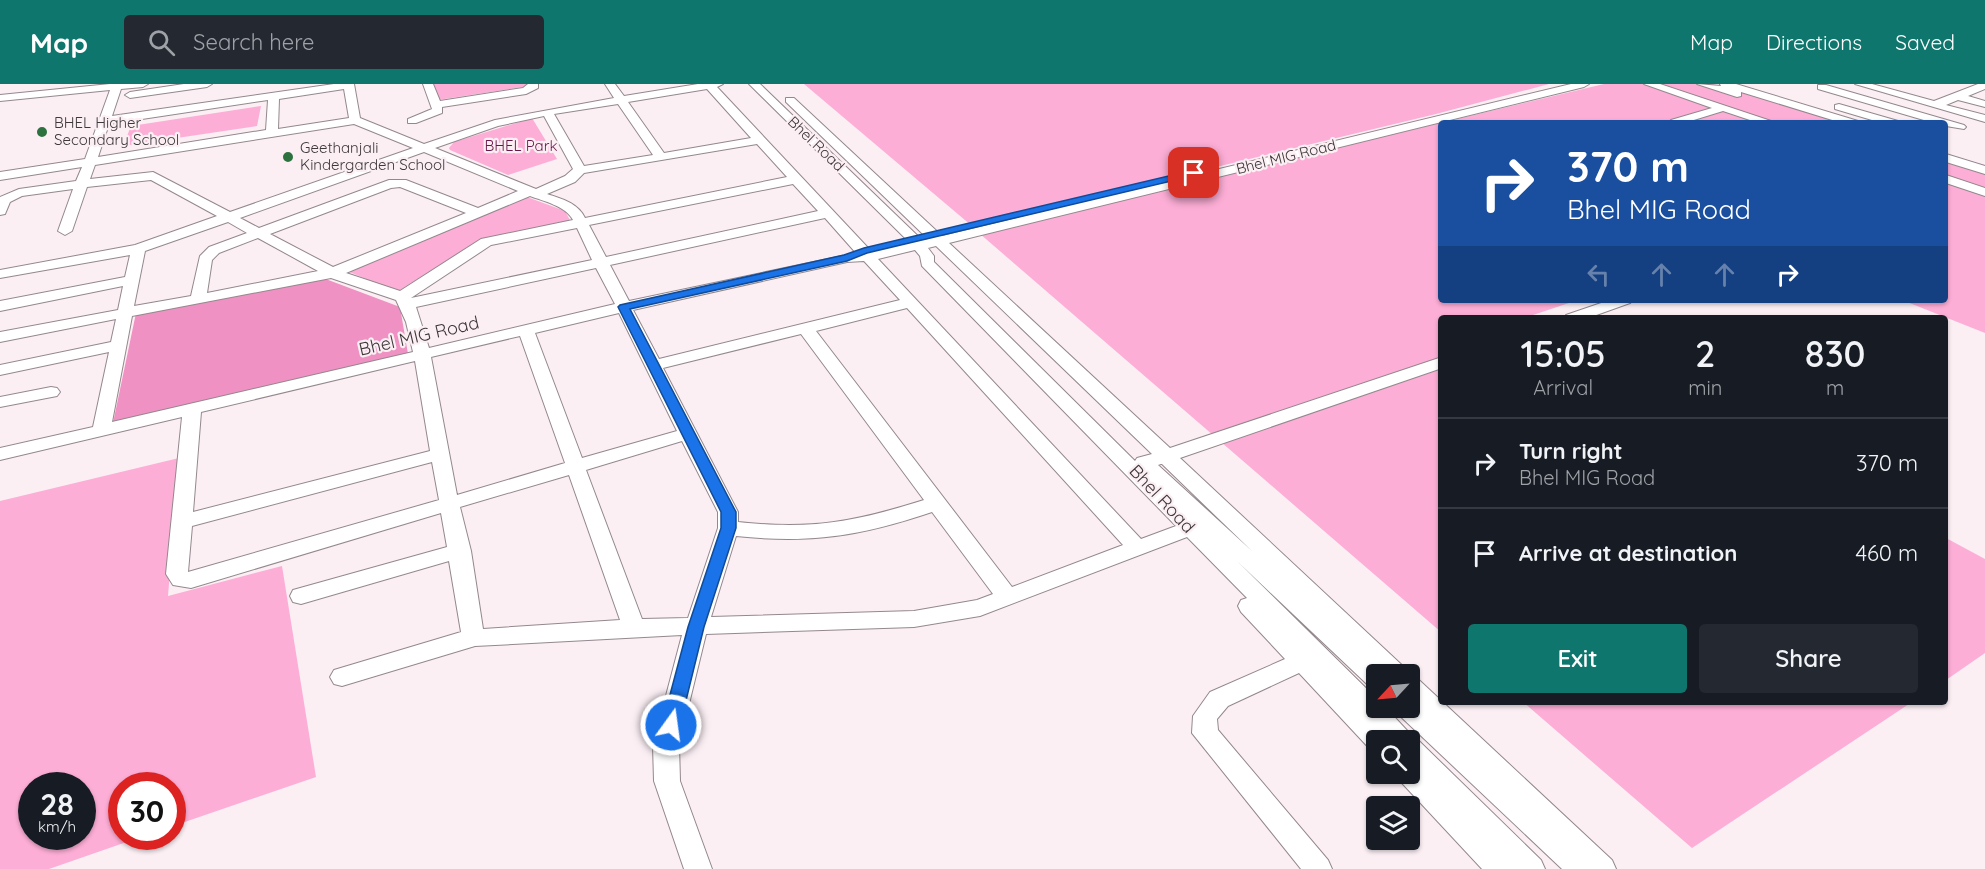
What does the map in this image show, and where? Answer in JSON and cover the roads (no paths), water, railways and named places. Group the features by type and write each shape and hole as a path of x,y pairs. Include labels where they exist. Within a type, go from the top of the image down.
{"street":[{"path":"114,92 143,84"},
{"path":"0,98 207,84"},
{"path":"104,121 349,84 355,120"},
{"path":"412,121 437,112 428,84"},
{"path":"436,105 526,91 533,88 533,84"},
{"path":"610,84 661,157"},
{"path":"0,274 138,249 495,123 712,84 760,140 1138,548"},
{"name":"Bhel Road","path":"754,84 927,243 946,269 1155,460 1366,668"},
{"path":"773,84 927,243"},
{"name":"Bhel MIG Road","path":"927,243 1565,84"},
{"name":"Bhel MIG Road","path":"0,454 624,307 847,258 927,243 1584,84"},
{"path":"1649,84 1761,120"},
{"path":"1702,84 1731,86 1844,120"},
{"path":"1860,84 1984,119"},
{"path":"1885,91 1904,84"},
{"path":"1731,86 1770,105 1815,120"},
{"path":"1807,92 1827,86 1937,120"},
{"path":"1935,105 1982,88"},
{"path":"65,231 114,92"},
{"path":"1770,105 1799,95 1883,120"},
{"path":"272,134 274,96"},
{"path":"1957,96 1985,104"},
{"path":"1682,120 1723,108"},
{"path":"547,112 580,170"},
{"path":"1948,132 1984,119"},
{"path":"0,176 355,120 566,206 576,213 728,512 728,528 696,627 666,745 667,781 698,869"},
{"path":"1948,123 1960,127"},
{"path":"0,337 332,273 479,213 570,179 580,170 760,140"},
{"path":"1948,152 1985,162"},
{"path":"1948,159 1985,170"},
{"path":"0,211 4,200 10,196 83,183 153,176 332,273 405,301 829,213"},
{"path":"405,301 486,242 798,179"},
{"path":"1948,180 1983,189"},
{"path":"198,298 206,256 213,250 396,183 479,213"},
{"name":"Bhel Road","path":"927,243 927,263 1128,463 1184,530 1310,659"},
{"path":"100,430 138,249"},
{"path":"0,306 131,280"},
{"path":"405,301 422,356 460,551 471,631 475,637"},
{"path":"652,366 912,302"},
{"path":"1581,315 1616,303"},
{"path":"806,329 1007,597"},
{"path":"526,331 634,628"},
{"path":"0,370 118,345"},
{"path":"1385,664 1155,460 1438,363"},
{"path":"0,402 51,392"},
{"path":"192,409 177,574 181,580 192,580 689,433"},
{"path":"182,522 440,454"},
{"path":"728,528 786,534 822,532 859,527 937,503"},
{"path":"342,677 475,637 634,628 914,619 980,608 1184,530"},
{"path":"301,596 460,551"},
{"path":"1310,659 1369,730"},
{"path":"1310,659 1391,730"},
{"path":"1310,659 1219,699 1205,716 1205,733 1311,867"},
{"path":"1420,696 1602,869"},
{"path":"1419,718 1582,869"},
{"path":"1420,758 1531,869"},
{"path":"1420,784 1501,869"}],"place":[{"name":"BHEL Higher Secondary School","path":"42,132"},
{"name":"Geethanjali Kindergarden School","path":"288,157"}],"park label":[{"name":"BHEL Park","path":"521,146"}]}
